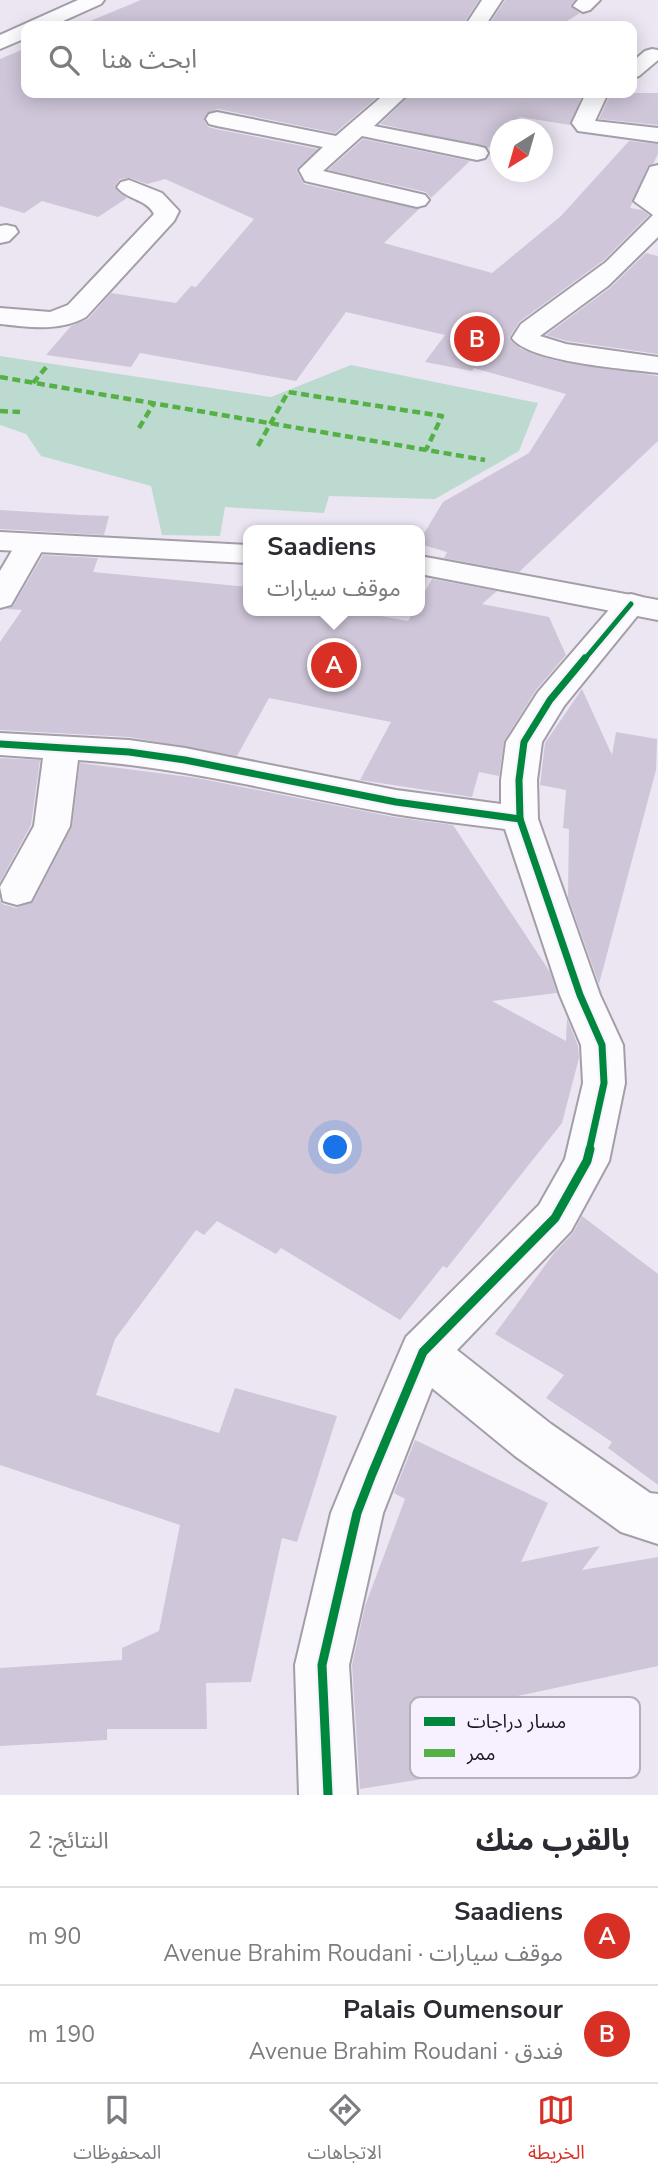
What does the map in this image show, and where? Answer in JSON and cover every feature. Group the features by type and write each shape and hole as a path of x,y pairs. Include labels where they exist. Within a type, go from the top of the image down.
{"street":[{"path":"47,21 94,0"},
{"path":"478,21 492,0"},
{"path":"0,43 21,33"},
{"path":"637,68 652,55"},
{"path":"392,98 311,170 313,176 418,200"},
{"path":"595,98 583,123 586,126 658,135"},
{"path":"217,119 477,153"},
{"path":"658,172 646,201 658,209"},
{"path":"0,316 53,321 63,320 77,311 166,216 167,211 154,198 129,187"},
{"path":"658,221 643,242 616,269 530,330 525,338 529,343 548,349 658,365"},
{"path":"0,541 243,554"},
{"path":"0,598 31,544"},
{"path":"425,566 644,607"},
{"path":"328,1795 322,1665 358,1513 423,1352 555,1218 586,1161 604,1083 602,1045 580,995 520,819 519,780 524,742 550,700 644,607"},
{"path":"0,744 129,752 185,760 396,803 520,819"},
{"path":"16,891 52,826 62,749"},
{"path":"423,1352 533,1440 639,1515 658,1519"}],"green space":[{"path":"0,356 271,397 351,365 538,403 519,451 435,499 329,496 324,513 225,507 220,536 162,535 151,486 41,456 26,434 0,425"}],"building":[{"path":"141,0 479,0 465,21 90,21"},
{"path":"505,0 575,0 570,6 580,13 567,21 491,21"},
{"path":"21,50 21,98 376,98 335,133 218,109 207,113 204,120 208,127 318,149 296,170 304,184 419,209 384,243 492,273 561,216 629,141 658,144 658,154 653,164 648,166 630,208 642,210 649,215 604,260 519,322 509,338 521,349 557,361 658,376 658,441 519,572 444,558 447,552 425,545 425,532 443,502 529,453 566,394 474,368 472,371 425,362 445,335 346,312 296,381 140,353 131,367 46,355 71,326 88,319 111,293 176,303 191,286 196,287 254,219 165,179 147,184 130,178 120,179 114,187 127,198 98,217 42,201 24,213 0,206 0,59"},
{"path":"637,93 658,93 658,125 599,119 609,98 637,98"},
{"path":"407,98 581,98 570,125 553,122 553,119 490,119 488,148 380,124"},
{"path":"363,139 470,161 431,198 426,192 328,170"},
{"path":"646,253 658,256 658,354 567,341 546,335 610,288"},
{"path":"0,510 109,516 104,535 0,529"},
{"path":"43,555 98,558 93,572 243,587 243,616 381,616 408,621 411,616 425,616 425,591 432,579 497,591 482,604 549,617 566,655 536,690 504,741 499,776 479,772 472,797 360,780 391,722 269,698 237,756 129,737 0,730 0,642 22,610 6,609 13,606"},
{"path":"582,689 612,755 616,732 657,739 656,770 599,984 568,897 569,829 563,828 566,790 540,785 545,743"},
{"path":"0,758 40,760 31,825 0,882"},
{"path":"80,763 197,778 394,817 453,825 550,972 557,993 492,1001 566,1041 567,1018 578,1046 579,1058 562,1123 447,1268 443,1266 400,1320 281,1248 276,1254 217,1221 204,1235 196,1230 115,1339 96,1395 219,1433 235,1388 337,1416 297,1542 282,1538 251,1682 206,1683 207,1729 107,1729 107,1740 0,1746 0,1668 122,1660 122,1648 159,1631 180,1525 0,1465 0,900 2,904 16,908 33,902 72,827"},
{"path":"582,1216 658,1274 658,1485 608,1448 612,1442 546,1398 564,1375 495,1334 554,1253 573,1233"},
{"path":"415,1440 548,1503 521,1562 600,1546 582,1570 658,1557 658,1666 513,1697 410,1697 410,1778 429,1778 360,1789 352,1665 365,1606 405,1499 394,1493"}],"marked path":[{"path":"33,383 48,365"},
{"path":"0,377 485,460"},
{"path":"258,446 288,392 442,416 426,450"},
{"path":"139,428 154,403"},
{"path":"0,411 20,412"}],"cycle path":[{"path":"328,1795 322,1665 357,1513 372,1474 423,1352 555,1218 587,1161 604,1083 602,1045 580,995 520,819 519,780 524,742 550,700 631,604"},
{"path":"0,744 129,752 185,760 396,802 520,819"}],"place":[{"name":"Palais Oumensour","path":"477,339"},
{"name":"Saadiens","path":"334,665"}]}
